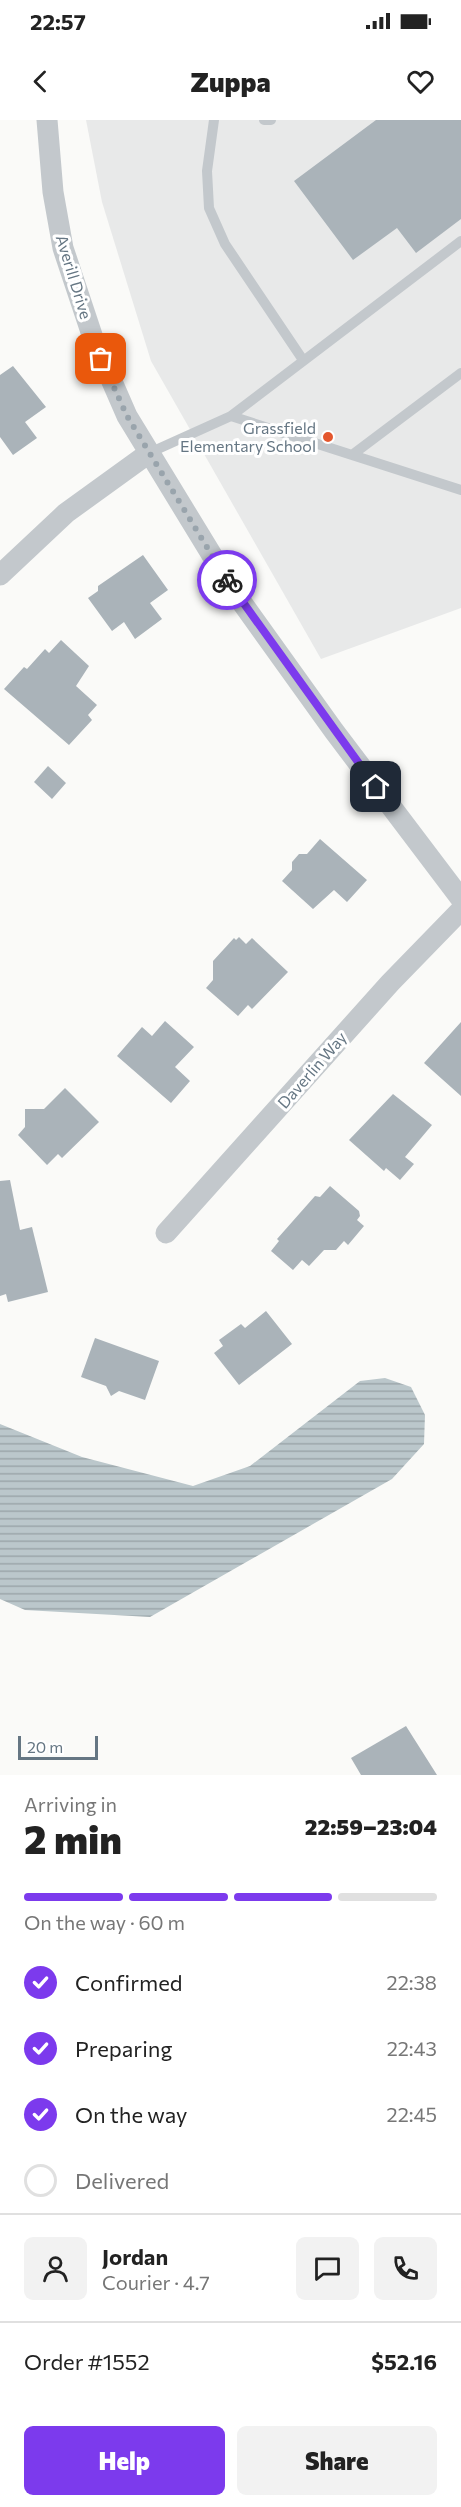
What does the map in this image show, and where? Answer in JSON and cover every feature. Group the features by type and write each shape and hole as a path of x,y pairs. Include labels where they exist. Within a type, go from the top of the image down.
{"street":[{"name":"Averill Drive","path":"47,120 53,192 63,248 109,380 148,453 242,602 334,731 461,899"},
{"path":"0,575 66,513 148,453"},
{"name":"Daverlin Way","path":"166,1233 390,983 461,910"}],"lane":[{"path":"214,120 207,171 209,208 225,244 303,360"},
{"path":"264,120 271,120"},
{"path":"148,453 231,416 461,241"},
{"path":"352,455 461,373"},
{"path":"231,416 461,490"}],"shaded area":[{"name":"Grassfield Elementary School","path":"86,120 461,120 461,608 321,659 151,361 102,202"},
{"path":"385,1378 411,1387 425,1415 424,1444 392,1479 150,1617 25,1610 0,1599 0,1424 82,1457 193,1486 250,1466 360,1381"}],"building":[{"path":"376,120 461,120 461,219 416,253 397,228 353,260 294,181"},
{"path":"13,366 46,407 25,422 37,438 13,455 0,437 0,375"},
{"path":"143,555 168,590 150,603 162,619 135,639 124,622 112,631 88,598 98,591 98,586"},
{"path":"61,640 89,666 76,686 97,705 88,715 92,720 69,745 4,689 24,667 27,669 45,649 49,653"},
{"path":"48,766 66,783 52,799 34,782"},
{"path":"320,839 367,880 347,902 334,890 313,909 282,881 292,870 292,862 299,854 307,854"},
{"path":"239,937 246,944 252,938 288,972 252,1009 248,1005 238,1016 206,988 213,980 213,961 234,938 236,940"},
{"path":"165,1021 194,1047 175,1067 190,1081 171,1103 117,1056 142,1027 152,1036"},
{"path":"461,1022 461,1096 424,1063"},
{"path":"65,1088 99,1122 62,1158 58,1154 47,1165 18,1135 25,1127 25,1109 44,1109"},
{"path":"393,1094 432,1125 405,1157 414,1164 400,1180 386,1168 384,1171 349,1140"},
{"path":"10,1180 20,1230 32,1227 48,1292 8,1302 6,1294 0,1296 0,1181"},
{"path":"330,1186 359,1211 360,1216 357,1220 364,1226 348,1245 344,1241 336,1250 324,1250 309,1266 302,1260 293,1270 271,1251 279,1241 277,1239 315,1196 320,1197"},
{"path":"266,1311 292,1344 239,1385 214,1353 223,1346 219,1340 241,1324 245,1328"},
{"path":"95,1338 159,1361 145,1400 119,1391 111,1396 106,1386 81,1377"},
{"path":"406,1726 437,1775 361,1775 351,1758"}],"way so far":[{"path":"101,359 109,380 148,453 227,580"}],"place":[{"name":"Grassfield Elementary School","path":"328,437"}],"route":[{"path":"227,580 376,787"}]}
